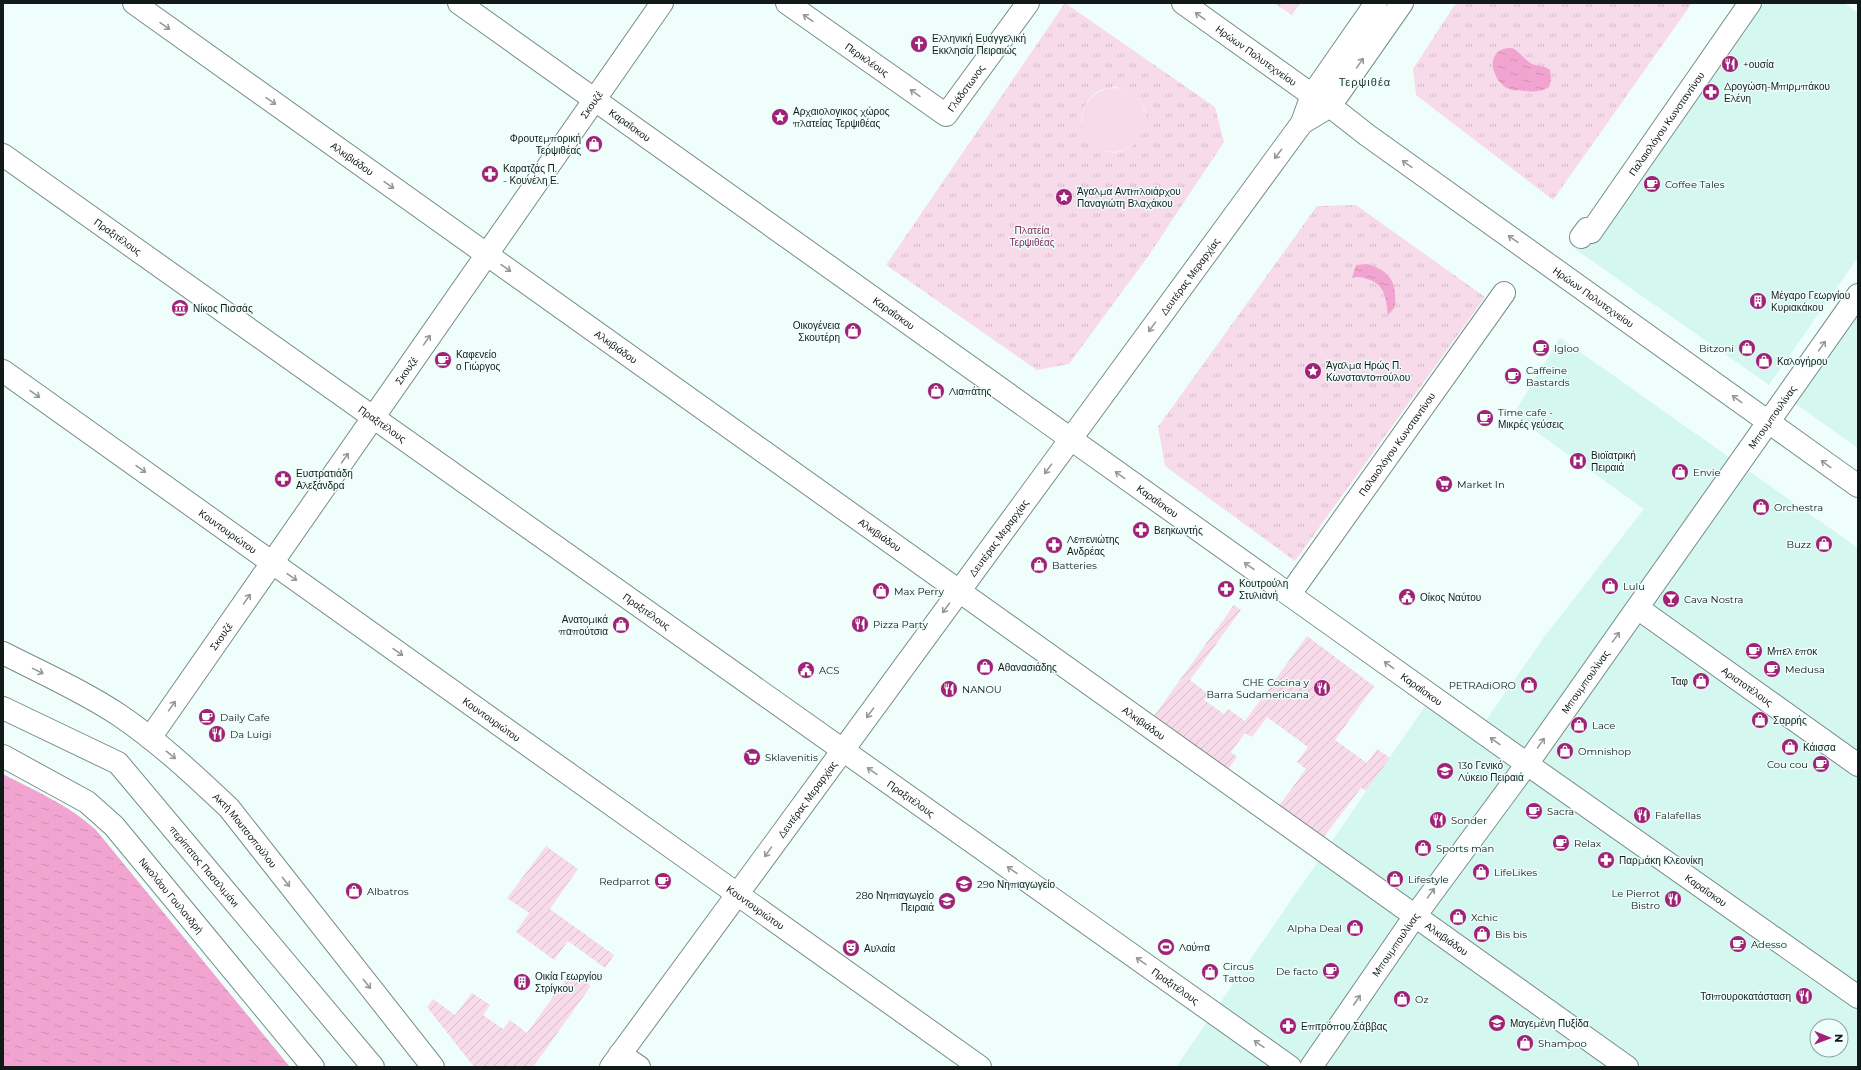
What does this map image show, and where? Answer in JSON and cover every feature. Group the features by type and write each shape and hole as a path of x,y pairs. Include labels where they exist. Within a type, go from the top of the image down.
{"street":[{"name":"Αλκιβιάδου","path":"134,3 1627,1067"},
{"name":"Καραΐσκου","path":"459,3 1527,764 1858,997"},
{"name":"Σκουζέ","path":"150,738 662,3"},
{"name":"Περικλέους","path":"787,3 946,115"},
{"name":"Γλάδστωνος","path":"946,115 1028,3"},
{"name":"Ηρώων Πολυτεχνείου","path":"1182,3 1858,486"},
{"name":"Δευτέρας Μεραρχίας","path":"1321,101 1376,3"},
{"name":"Δευτέρας Μεραρχίας","path":"615,1060 1302,123 1402,3"},
{"name":"Παλαιολόγου Κωνσταντίνου","path":"1582,237 1587,229 1591,232 1750,3"},
{"name":"Πραξιτέλους","path":"3,155 1290,1067"},
{"name":"Παλαιολόγου Κωνσταντίνου","path":"1290,594 1504,293"},
{"name":"Μπουμπουλίνας","path":"1311,1067 1415,916 1527,764 1858,295"},
{"name":"Κουντουριώτου","path":"3,371 980,1067"},
{"name":"Αριστοτέλους","path":"1638,608 1858,765"},
{"name":"Ακτή Μουτσοπούλου","path":"3,654 76,690 119,715 175,757 229,808 433,1067"},
{"name":"περίπατος Πασαλιμάνι","path":"3,708 118,763 373,1067"},
{"name":"Νικολάου Γουλανδρή","path":"3,756 87,802 114,826 313,1067"},
{"path":"615,1060 639,1067"}],"shaded area":[{"path":"1747,3 1844,3 1858,13 1858,257 1769,385 1575,249"},
{"path":"1858,308 1858,448 1793,402"},
{"path":"1560,338 1858,548 1858,1067 1176,1067 1428,702 1473,739 1545,636 1644,509 1513,415"}],"green space":[{"name":"Πλατεία Τερψιθέας","path":"1065,3 1215,107 1224,142 1149,255 1069,364 1037,370 886,265","holes":["1116,87 1135,96 1145,110 1145,124 1140,138 1129,148 1115,152 1100,149 1086,134 1083,128 1082,115 1090,97 1101,90"]},
{"path":"1274,3 1300,3 1292,15"},
{"path":"1456,3 1692,3 1553,200 1416,95 1413,69"},
{"path":"1114,88 1132,93 1137,97 1141,102 1146,120 1141,138 1137,143 1132,147 1114,152 1096,147 1091,143 1087,138 1082,120 1087,102 1091,97 1096,93"},
{"path":"1356,205 1485,297 1295,561 1165,466 1158,427 1317,206"},
{"path":"1234,605 1241,610 1190,680 1208,694 1204,700 1224,714 1228,709 1245,721 1307,636 1374,686 1335,740 1367,763 1377,749 1390,758 1366,791 1361,788 1323,838 1278,807 1306,769 1297,762 1308,747 1267,717 1252,737 1245,733 1231,752 1237,757 1228,770 1154,716"},
{"path":"546,846 578,869 550,909 614,955 605,968 568,941 554,960 516,932 529,913 507,898"},
{"path":"571,972 591,986 533,1067 474,1067 427,1007 433,999 455,1015 472,993 490,1005 483,1015 503,1029 510,1020 527,1033"}],"water":[{"path":"1512,48 1531,64 1545,67 1550,70 1551,80 1549,87 1540,91 1531,92 1511,90 1503,85 1494,72 1494,58 1497,53 1503,49"},
{"path":"1367,264 1382,270 1391,279 1395,291 1395,307 1388,315 1384,292 1378,284 1363,278 1352,278 1356,265"},
{"path":"3,774 75,813 96,830 290,1067 3,1067"}],"place":[{"name":"Ελληνική Ευαγγελική Εκκλησία Πειραιώς","path":"919,44"},
{"name":"+ουσία","path":"1730,64"},
{"name":"Δρογώση-Μπιρμπάκου Ελένη","path":"1711,92"},
{"name":"Αρχαιολογικος χώρος πλατείας Τερψιθέας","path":"780,117"},
{"name":"Φρουτεμπορική Τερψιθέας","path":"594,144"},
{"name":"Καρατζάς Π. - Κουνέλη Ε.","path":"490,174"},
{"name":"Coffee Tales","path":"1652,184"},
{"name":"Άγαλμα Αντιπλοιάρχου Παναγιώτη Βλαχάκου","path":"1064,197"},
{"name":"Μέγαρο Γεωργίου Κυριακάκου","path":"1758,301"},
{"name":"Νίκος Πισσάς","path":"180,308"},
{"name":"Οικογένεια Σκουτέρη","path":"853,331"},
{"name":"Igloo","path":"1541,348"},
{"name":"Bitzoni","path":"1747,348"},
{"name":"Καφενείο ο Γιώργος","path":"443,360"},
{"name":"Καλογήρου","path":"1764,361"},
{"name":"Άγαλμα Ηρώς Π. Κωνσταντοπούλου","path":"1313,371"},
{"name":"Caffeine Bastards","path":"1513,376"},
{"name":"Λιαπάτης","path":"936,391"},
{"name":"Time cafe - Μικρές γεύσεις","path":"1485,418"},
{"name":"Βιοϊατρική Πειραιά","path":"1578,461"},
{"name":"Envie","path":"1680,472"},
{"name":"Ευστρατιάδη Αλεξάνδρα","path":"283,479"},
{"name":"Market In","path":"1444,484"},
{"name":"Orchestra","path":"1761,507"},
{"name":"Βεηκωντής","path":"1141,530"},
{"name":"Buzz","path":"1824,544"},
{"name":"Λεπενιώτης Ανδρέας","path":"1054,545"},
{"name":"Batteries","path":"1039,565"},
{"name":"Lulu","path":"1610,586"},
{"name":"Κουτρούλη Στυλιανή","path":"1226,589"},
{"name":"Max Perry","path":"881,591"},
{"name":"Οίκος Ναύτου","path":"1407,597"},
{"name":"Cava Nostra","path":"1671,599"},
{"name":"Pizza Party","path":"860,624"},
{"name":"Ανατομικά παπούτσια","path":"621,625"},
{"name":"Μπελ εποκ","path":"1754,651"},
{"name":"Αθανασιάδης","path":"985,667"},
{"name":"Medusa","path":"1772,669"},
{"name":"ACS","path":"806,670"},
{"name":"Ταφ","path":"1701,681"},
{"name":"PETRAdiORO","path":"1529,685"},
{"name":"CHE Cocina y Barra Sudamericana","path":"1322,688"},
{"name":"NANOU","path":"949,689"},
{"name":"Daily Cafe","path":"207,717"},
{"name":"Σαρρής","path":"1760,720"},
{"name":"Lace","path":"1579,725"},
{"name":"Da Luigi","path":"217,734"},
{"name":"Κάισσα","path":"1790,747"},
{"name":"Omnishop","path":"1565,751"},
{"name":"Sklavenitis","path":"752,757"},
{"name":"Cou cou","path":"1821,764"},
{"name":"13ο Γενικό Λύκειο Πειραιά","path":"1445,771"},
{"name":"Sacra","path":"1534,811"},
{"name":"Falafellas","path":"1642,815"},
{"name":"Sonder","path":"1438,820"},
{"name":"Relax","path":"1561,843"},
{"name":"Sports man","path":"1423,848"},
{"name":"Παρμάκη Κλεονίκη","path":"1606,860"},
{"name":"LifeLikes","path":"1481,872"},
{"name":"Lifestyle","path":"1395,879"},
{"name":"Redparrot","path":"663,881"},
{"name":"29ο Νηπιαγωγείο","path":"964,884"},
{"name":"Albatros","path":"354,891"},
{"name":"Le Pierrot Bistro","path":"1673,899"},
{"name":"28ο Νηπιαγωγείο Πειραιά","path":"947,901"},
{"name":"Xchic","path":"1458,917"},
{"name":"Alpha Deal","path":"1355,928"},
{"name":"Bis bis","path":"1482,934"},
{"name":"Adesso","path":"1738,944"},
{"name":"Λούπα","path":"1166,947"},
{"name":"Αυλαία","path":"851,948"},
{"name":"De facto","path":"1331,971"},
{"name":"Circus Tattoo","path":"1210,972"},
{"name":"Οικία Γεωργίου Στρίγκου","path":"522,982"},
{"name":"Τσιπουροκατάσταση","path":"1804,996"},
{"name":"Oz","path":"1402,999"},
{"name":"Μαγεμένη Πυξίδα","path":"1497,1023"},
{"name":"Επιτρόπου Σάββας","path":"1288,1026"},
{"name":"Shampoo","path":"1525,1043"}],"district":[{"name":"Τερψιθέα","path":"1365,82"}]}
